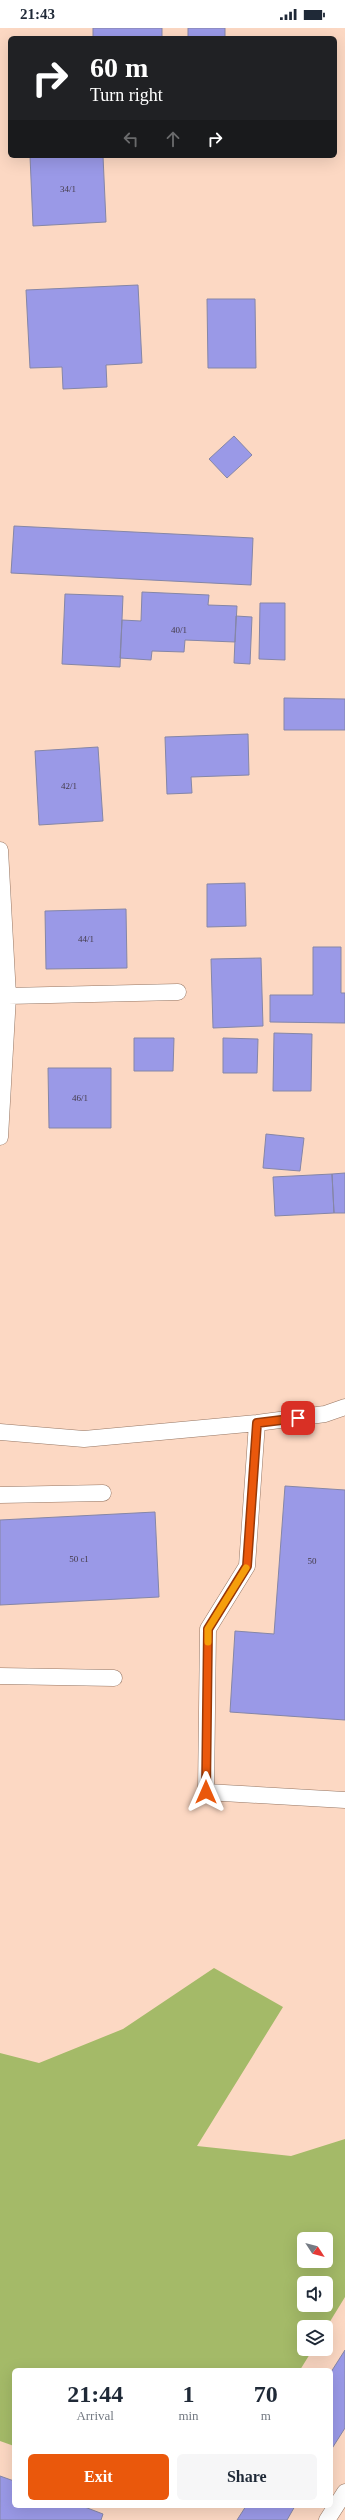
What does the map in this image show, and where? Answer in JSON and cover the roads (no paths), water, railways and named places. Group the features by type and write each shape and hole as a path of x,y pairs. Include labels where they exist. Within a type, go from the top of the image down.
{"lane":[{"path":"0,850 8,996 0,1137"},
{"path":"8,996 178,992"},
{"path":"0,1432 84,1439 257,1423 325,1414 345,1407"},
{"path":"257,1423 247,1566 208,1629 206,1792 345,1800"},
{"path":"0,1495 103,1493"},
{"path":"0,1676 114,1678"},
{"path":"327,2520 345,2492"}]}
